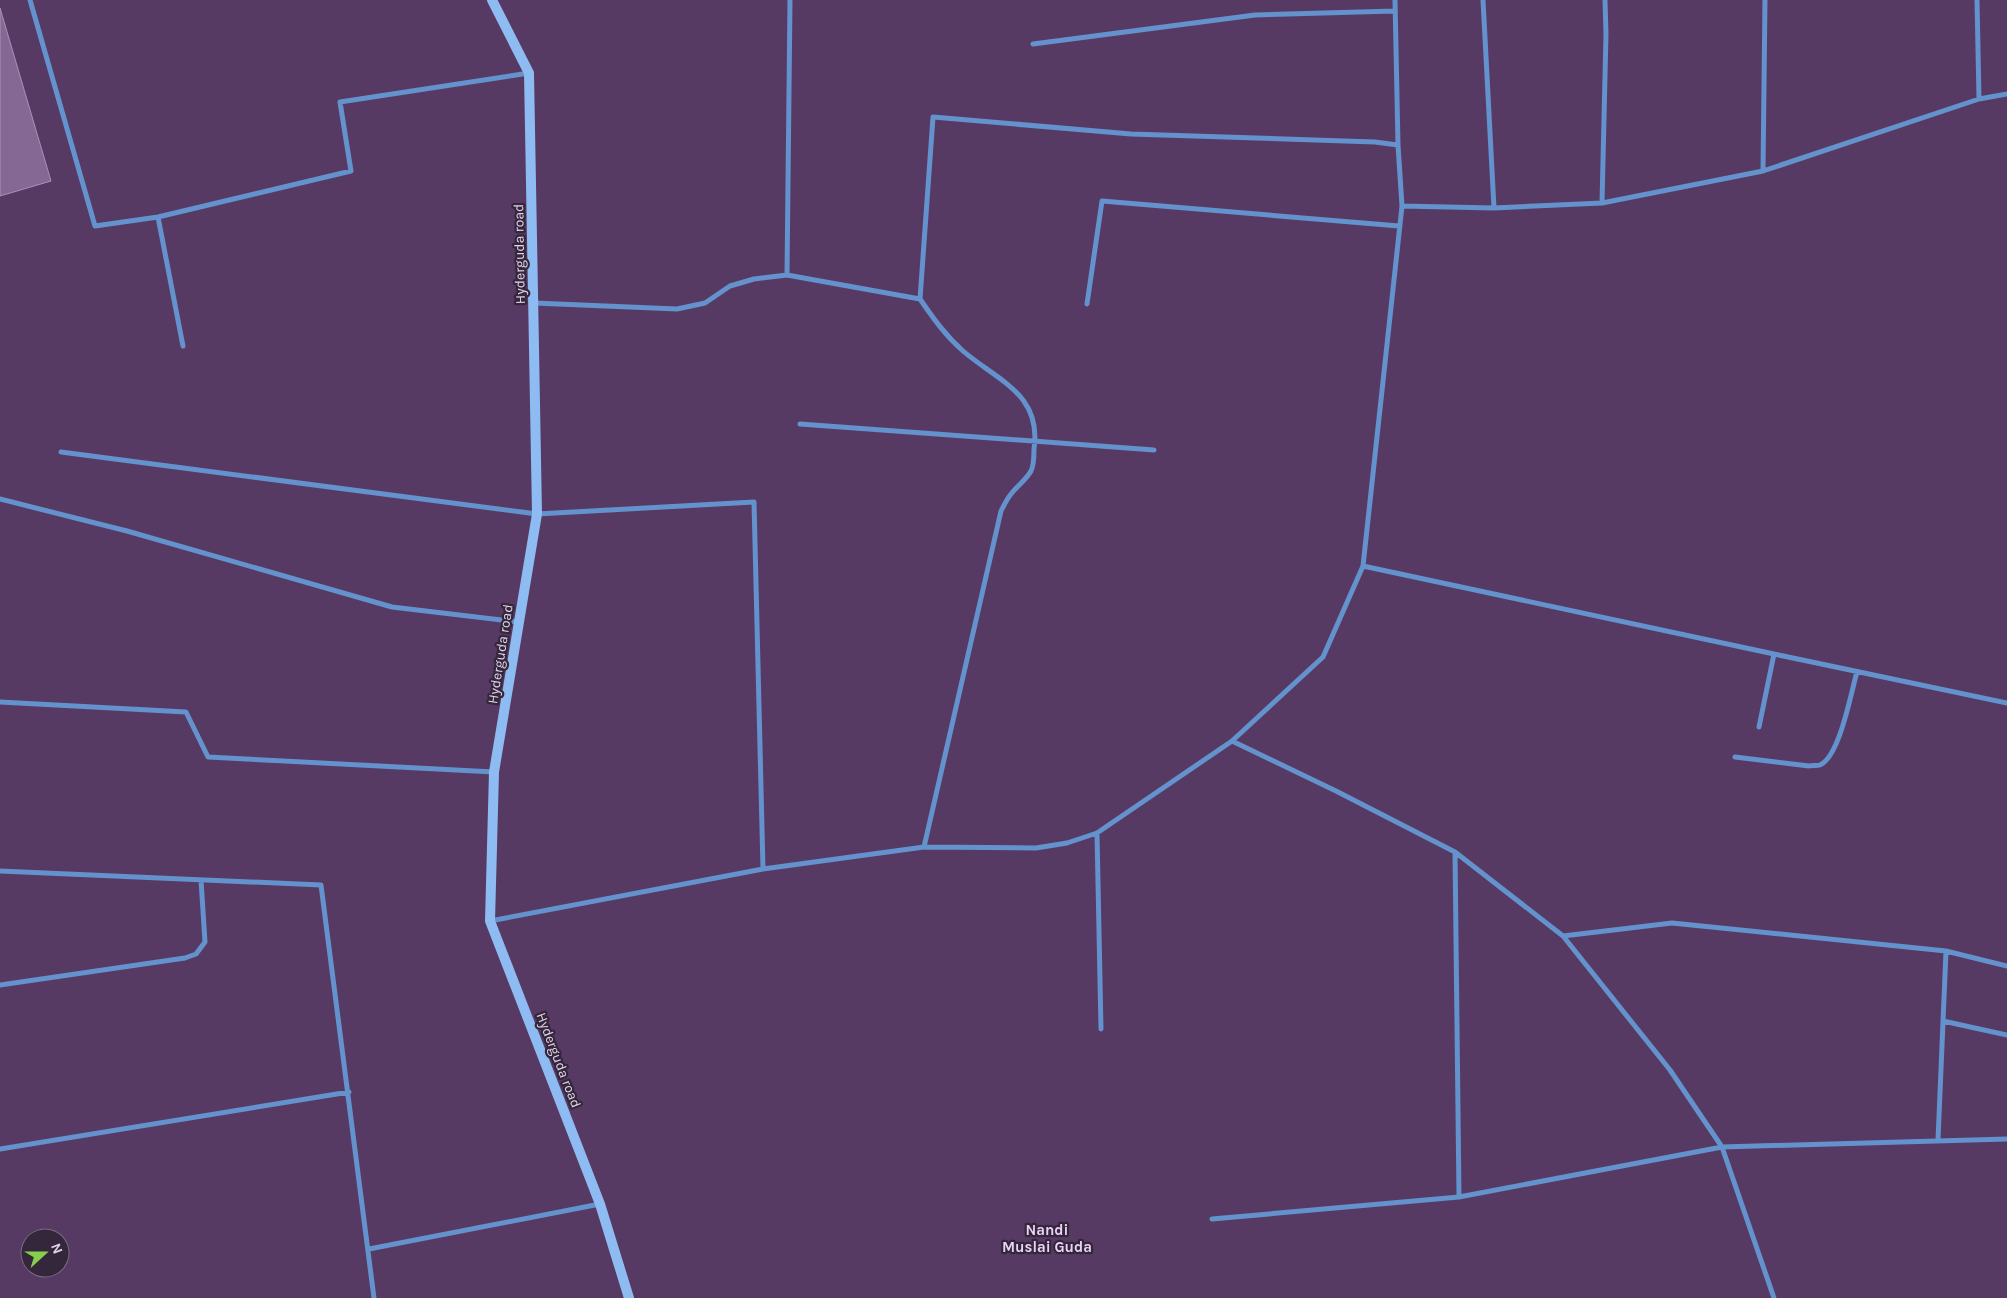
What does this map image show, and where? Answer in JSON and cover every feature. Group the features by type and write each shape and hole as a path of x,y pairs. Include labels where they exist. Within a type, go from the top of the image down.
{"street":[{"path":"30,0 95,226 158,217 351,171 340,102 529,73"},
{"name":"Hyderguda road","path":"492,0 529,73 537,514 494,772 490,921 600,1204 629,1298"},
{"path":"787,275 790,0"},
{"path":"490,921 762,870 924,846 1036,848 1067,843 1097,833 1232,741 1323,657 1363,566 1402,206 1398,145 1395,0"},
{"path":"1483,0 1494,208"},
{"path":"1602,203 1606,34 1605,0"},
{"path":"1763,171 1765,0"},
{"path":"1977,0 1979,99"},
{"path":"1034,44 1255,16 1395,11"},
{"path":"1402,206 1494,208 1602,203 1763,171 1979,99 2007,94"},
{"path":"924,846 1001,511 1011,495 1032,470 1036,440 1034,424 1028,405 1016,391 963,351 939,328 920,298 933,117 1131,134 1375,142 1398,145"},
{"path":"1087,304 1102,201 1399,226"},
{"path":"158,217 183,346"},
{"path":"534,303 677,309 705,303 730,286 746,281 787,275 920,298"},
{"path":"800,424 1154,450"},
{"path":"61,452 537,514 754,502 762,870"},
{"path":"0,499 127,531 392,607 519,622"},
{"path":"1363,566 2007,703"},
{"path":"1759,727 1774,654"},
{"path":"1735,758 1808,766 1820,765 1831,755 1839,737 1856,672"},
{"path":"0,702 186,712 208,757 494,772"},
{"path":"1232,741 1336,791 1455,852 1563,936 1670,1070 1722,1147 1774,1298"},
{"path":"1097,833 1101,1029"},
{"path":"1455,852 1459,1197"},
{"path":"0,871 321,885 374,1298"},
{"path":"0,985 185,958 196,954 205,942 201,880"},
{"path":"1563,936 1672,923 1946,951 2007,966"},
{"path":"1938,1140 1946,951"},
{"path":"1943,1022 2007,1035"},
{"path":"0,1149 349,1092"},
{"path":"1212,1219 1459,1197 1722,1147 2007,1139"},
{"path":"369,1249 600,1204"}],"building":[{"path":"0,8 51,181 0,196"}],"district":[{"name":"Nandi Muslai Guda","path":"1047,1238"}]}
